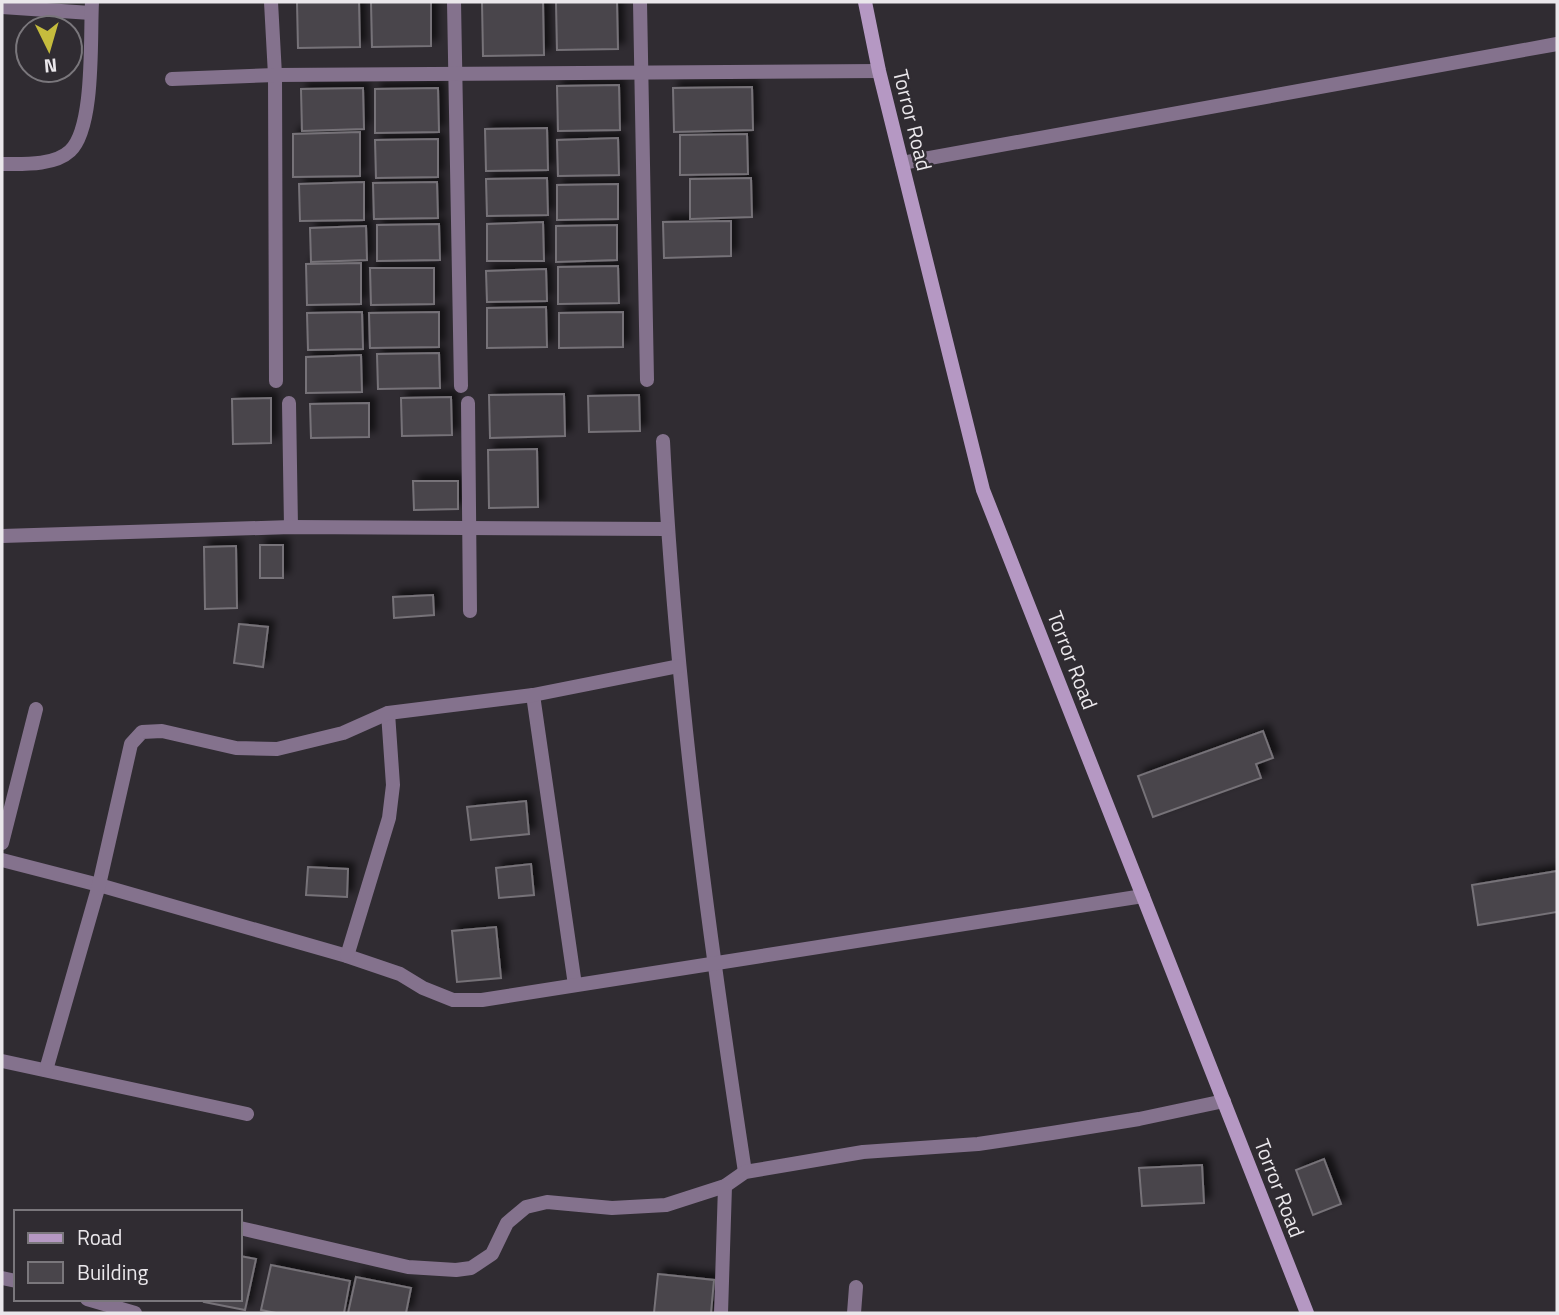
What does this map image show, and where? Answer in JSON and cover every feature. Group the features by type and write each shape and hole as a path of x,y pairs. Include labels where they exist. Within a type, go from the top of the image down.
{"street":[{"path":"271,2 275,75 276,381"},
{"path":"454,2 461,386"},
{"path":"640,2 647,380"},
{"name":"Torror Road","path":"865,2 879,71 983,489 1307,1313"},
{"path":"2,6 92,7 84,131 70,152 43,163 2,164"},
{"path":"902,163 1557,44"},
{"path":"172,79 275,75 879,71"},
{"path":"289,403 291,527"},
{"path":"468,403 470,611"},
{"path":"663,441 667,529 679,666 713,963 745,1172"},
{"path":"2,536 291,527 667,529"},
{"path":"46,1070 99,885 131,744 142,732 162,731 236,748 277,749 343,733 388,713 533,695 679,666"},
{"path":"533,695 575,985"},
{"path":"2,843 36,709"},
{"path":"348,956 389,818 393,785 388,713"},
{"path":"2,860 348,956 400,974 423,988 453,1000 482,1000 1143,896"},
{"path":"2,1060 247,1114"},
{"path":"242,1228 408,1267 456,1270 471,1268 492,1255 507,1223 526,1206 547,1202 612,1208 666,1205 725,1186 745,1172 863,1152 978,1144 1040,1135 1139,1119 1224,1101"},
{"path":"721,1313 725,1186"},
{"path":"854,1313 856,1287"},
{"path":"94,1301 134,1313"}],"building":[{"path":"297,2 359,2 360,47 298,48"},
{"path":"371,2 431,2 431,46 372,47"},
{"path":"482,2 543,2 544,55 483,56"},
{"path":"556,2 617,2 618,49 557,50"},
{"path":"619,85 620,130 558,131 557,86"},
{"path":"752,87 753,130 674,132 673,88"},
{"path":"363,88 364,129 302,131 301,89"},
{"path":"438,88 439,132 375,133 375,89"},
{"path":"547,128 548,170 486,171 485,129"},
{"path":"360,132 360,176 293,177 293,134"},
{"path":"747,134 748,174 680,175 680,135"},
{"path":"618,138 619,175 558,176 557,140"},
{"path":"438,139 438,177 376,178 375,140"},
{"path":"547,178 548,215 487,216 486,179"},
{"path":"751,178 752,217 690,219 690,179"},
{"path":"364,182 364,220 300,221 299,184"},
{"path":"437,182 438,218 374,219 373,183"},
{"path":"618,184 618,219 557,220 557,185"},
{"path":"731,221 731,256 664,258 663,222"},
{"path":"543,222 544,261 487,261 487,224"},
{"path":"439,224 440,260 377,261 377,225"},
{"path":"617,225 617,260 556,262 556,226"},
{"path":"366,226 367,260 311,262 310,228"},
{"path":"361,263 361,304 307,305 306,264"},
{"path":"618,266 619,303 558,304 558,267"},
{"path":"370,268 434,268 434,304 371,305"},
{"path":"546,269 547,301 487,302 486,271"},
{"path":"546,307 547,347 487,348 487,308"},
{"path":"362,312 363,349 308,350 307,313"},
{"path":"439,312 439,347 370,348 369,313"},
{"path":"623,312 623,347 559,348 559,313"},
{"path":"439,353 440,388 378,389 377,354"},
{"path":"361,355 362,392 306,393 306,357"},
{"path":"564,394 565,436 490,438 489,395"},
{"path":"639,395 640,431 589,432 588,396"},
{"path":"451,397 452,435 402,436 401,398"},
{"path":"271,398 271,443 233,444 232,399"},
{"path":"369,403 369,437 311,438 310,404"},
{"path":"537,449 538,507 489,508 488,450"},
{"path":"413,481 458,481 458,509 414,510"},
{"path":"260,545 283,545 283,578 260,578"},
{"path":"236,546 237,608 205,609 204,547"},
{"path":"433,595 434,615 394,618 393,597"},
{"path":"239,624 268,627 263,667 234,663"},
{"path":"1263,731 1273,758 1256,764 1261,778 1153,817 1138,776"},
{"path":"526,801 529,834 471,840 467,807"},
{"path":"531,864 534,895 499,898 496,868"},
{"path":"308,867 348,869 347,897 306,895"},
{"path":"1557,871 1557,912 1478,925 1472,885"},
{"path":"496,927 501,978 457,982 452,931"},
{"path":"1324,1159 1341,1204 1313,1215 1296,1170"},
{"path":"1202,1165 1204,1203 1142,1206 1139,1168"},
{"path":"242,1256 256,1259 245,1310 204,1302 242,1301"},
{"path":"271,1265 350,1281 344,1313 276,1313 261,1310"},
{"path":"658,1274 714,1280 711,1313 654,1313"},
{"path":"356,1277 411,1288 406,1313 348,1313"}]}
